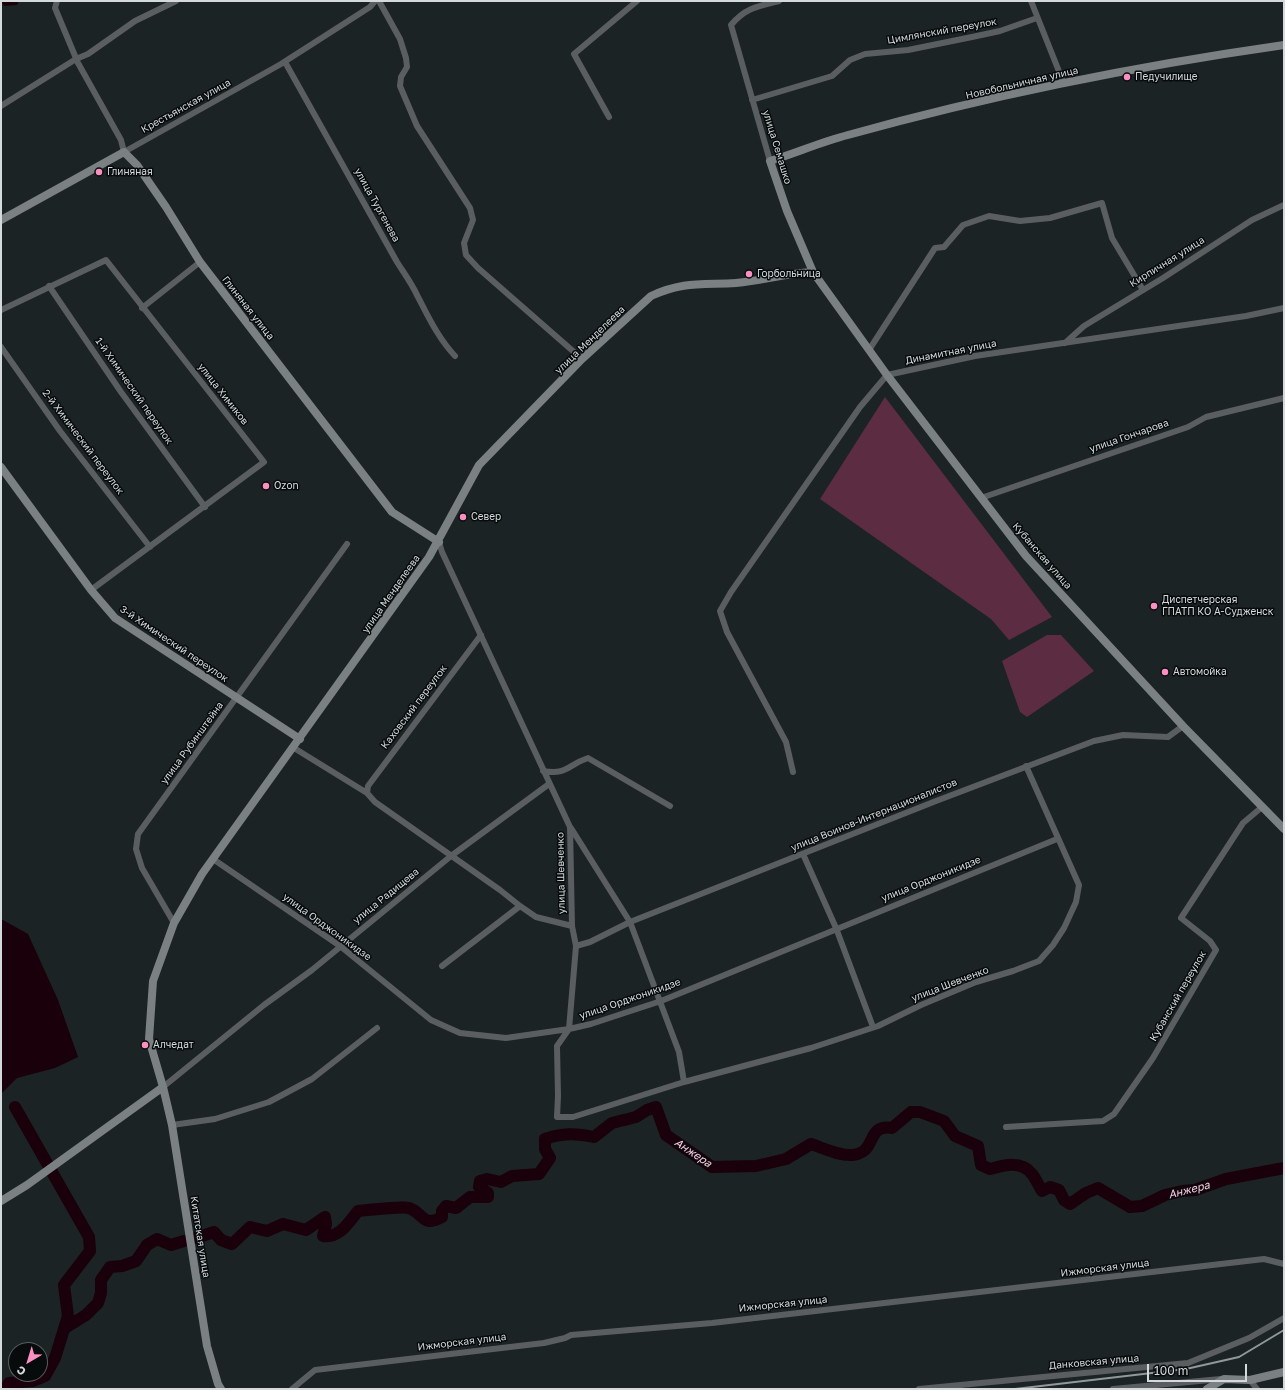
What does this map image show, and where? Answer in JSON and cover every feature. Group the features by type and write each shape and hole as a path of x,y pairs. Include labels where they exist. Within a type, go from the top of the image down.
{"street":[{"name":"Глиняная улица","path":"57,1 55,8 76,59 121,140 124,152 137,165 158,195 200,262 392,512 439,542"},
{"path":"1,106 76,59 88,54 136,21 176,1"},
{"name":"Крестьянская улица","path":"1,220 285,62 370,7 375,1"},
{"path":"379,1 400,39 406,58 407,67 401,77 400,86 417,126 470,208 473,220 464,243 466,255 478,268 582,359"},
{"path":"609,117 574,54 636,1"},
{"name":"улица Семашко","path":"779,1 756,7 740,15 731,25 786,211 813,272"},
{"path":"1031,1 1064,84"},
{"name":"Цимлянский переулок","path":"752,100 832,76 850,60 865,54 908,50 1000,31 1037,18"},
{"name":"Новобольничная улица","path":"770,161 846,135 976,103 1212,55 1284,45"},
{"name":"улица Тургенева","path":"285,62 444,345 455,356"},
{"path":"869,350 935,248 944,247 964,225 989,216 1020,221 1050,218 1102,203 1112,238 1143,290"},
{"name":"Кирпичная улица","path":"1066,343 1084,326 1252,220 1284,205"},
{"name":"улица Химиков","path":"1,310 48,286 106,260 142,308 264,462 91,590"},
{"path":"142,308 200,262"},
{"name":"улица Менделеева","path":"163,1087 149,1039 149,1033 153,981 174,923 213,859 294,748 439,542 479,465 582,359 651,296 678,285 737,283 794,273 813,272"},
{"name":"Кубанская улица","path":"813,272 887,375 1026,556 1183,726 1284,829"},
{"name":"1-й Химический переулок","path":"48,286 121,392 205,507"},
{"name":"Динамитная улица","path":"887,375 975,356 1246,316 1284,308"},
{"name":"2-й Химический переулок","path":"1,346 60,431 150,547"},
{"path":"793,772 786,742 727,632 720,611 731,592 856,413 887,375"},
{"name":"улица Гончарова","path":"981,498 1188,427 1206,417 1284,398"},
{"name":"3-й Химический переулок","path":"1,467 91,590 116,618 300,739"},
{"name":"улица Шевченко","path":"439,542 442,552 480,635 570,826 572,926 576,946 569,1029 557,1046 557,1117 573,1117 684,1082 774,1059 873,1027 976,982 1013,971 1039,961 1053,945 1064,928 1076,902 1079,885 1057,839 1026,766"},
{"name":"улица Рубинштейна","path":"174,923 142,868 136,849 138,834 347,544"},
{"name":"Каховский переулок","path":"366,793 368,786 480,635"},
{"name":"улица Воинов-Интернационалистов","path":"576,946 590,942 630,922 1026,766 1094,741 1123,735 1168,737 1183,726"},
{"path":"294,748 366,793 375,802 536,917 572,926"},
{"path":"543,771 557,774 578,761 588,758 670,806"},
{"name":"улица Радищева","path":"163,1087 450,856 549,784"},
{"name":"Кубанский переулок","path":"1006,1127 1103,1121 1114,1114 1153,1058 1216,950 1210,941 1181,918 1243,823 1262,807"},
{"path":"570,826 630,922 679,1052 684,1082"},
{"name":"улица Орджоникидзе","path":"213,859 340,946 431,1020 460,1033 506,1038 569,1029 591,1024 661,1001 836,928 1057,839"},
{"path":"803,854 836,928 873,1027"},
{"path":"442,966 520,906"},
{"path":"172,1125 215,1119 269,1102 312,1079 377,1028"},
{"path":"1,1201 27,1185 163,1087"},
{"name":"Китатская улица","path":"163,1087 172,1125 207,1346 218,1384 222,1389"},
{"name":"Ижморская улица","path":"292,1389 315,1370 544,1343 571,1335 712,1323 1264,1259 1284,1264"},
{"name":"Данковская улица","path":"920,1389 1188,1364 1249,1338 1284,1318"},
{"path":"1113,1389 1224,1379 1250,1380 1284,1372"},
{"path":"1207,1389 1224,1379"},
{"path":"1250,1380 1257,1389"}],"shaded area":[{"path":"1,1 19,1 17,5 4,6"},
{"path":"885,397 1052,617 1009,640 991,619 820,499"},
{"path":"1047,635 1061,635 1094,671 1027,717 1020,712 1002,661"},
{"path":"1,919 28,934 58,1000 78,1057 55,1068 17,1078 1,1094"}],"waterway":[{"name":"Алчедат","path":"5,1389 9,1383 33,1381 45,1376 55,1358 68,1316 64,1285 90,1251 89,1237 15,1107"},
{"name":"Анжера","path":"196,1238 214,1232 221,1240 232,1244 250,1227 267,1231 283,1224 306,1230 325,1217 326,1224 323,1236 329,1236 334,1235 343,1229 358,1211 385,1208 409,1208 427,1220 435,1220 442,1217 442,1211 446,1206 456,1208 470,1197 488,1197 488,1193 479,1187 480,1181 487,1179 501,1182 512,1176 539,1174 550,1158 545,1149 545,1139 569,1134 594,1137 612,1123 636,1117 647,1110 656,1107 666,1135 712,1167 756,1166 786,1159 811,1144 837,1153 848,1155 861,1153 866,1149 874,1134 878,1130 892,1128 911,1112 920,1112 944,1121 955,1136 978,1146 981,1165 990,1169 1007,1165 1018,1165 1023,1167 1032,1174 1042,1191 1050,1187 1059,1190 1064,1200 1070,1204 1086,1193 1098,1188 1130,1207 1142,1206 1165,1195 1195,1190 1226,1179 1284,1168"},
{"name":"Анжера","path":"65,1328 86,1315 98,1303 101,1293 101,1280 110,1267 122,1266 136,1261 147,1245 157,1239 171,1245 184,1241"}],"railway":[{"path":"1015,1389 1186,1369 1239,1357 1284,1330"}],"place":[{"name":"Педучилище","path":"1127,77"},
{"name":"Глиняная","path":"99,172"},
{"name":"Горбольница","path":"749,274"},
{"name":"Ozon","path":"266,486"},
{"name":"Север","path":"463,517"},
{"name":"Диспетчерская ГПАТП КО А-Судженск","path":"1154,606"},
{"name":"Автомойка","path":"1165,672"},
{"name":"Алчедат","path":"145,1045"}]}
